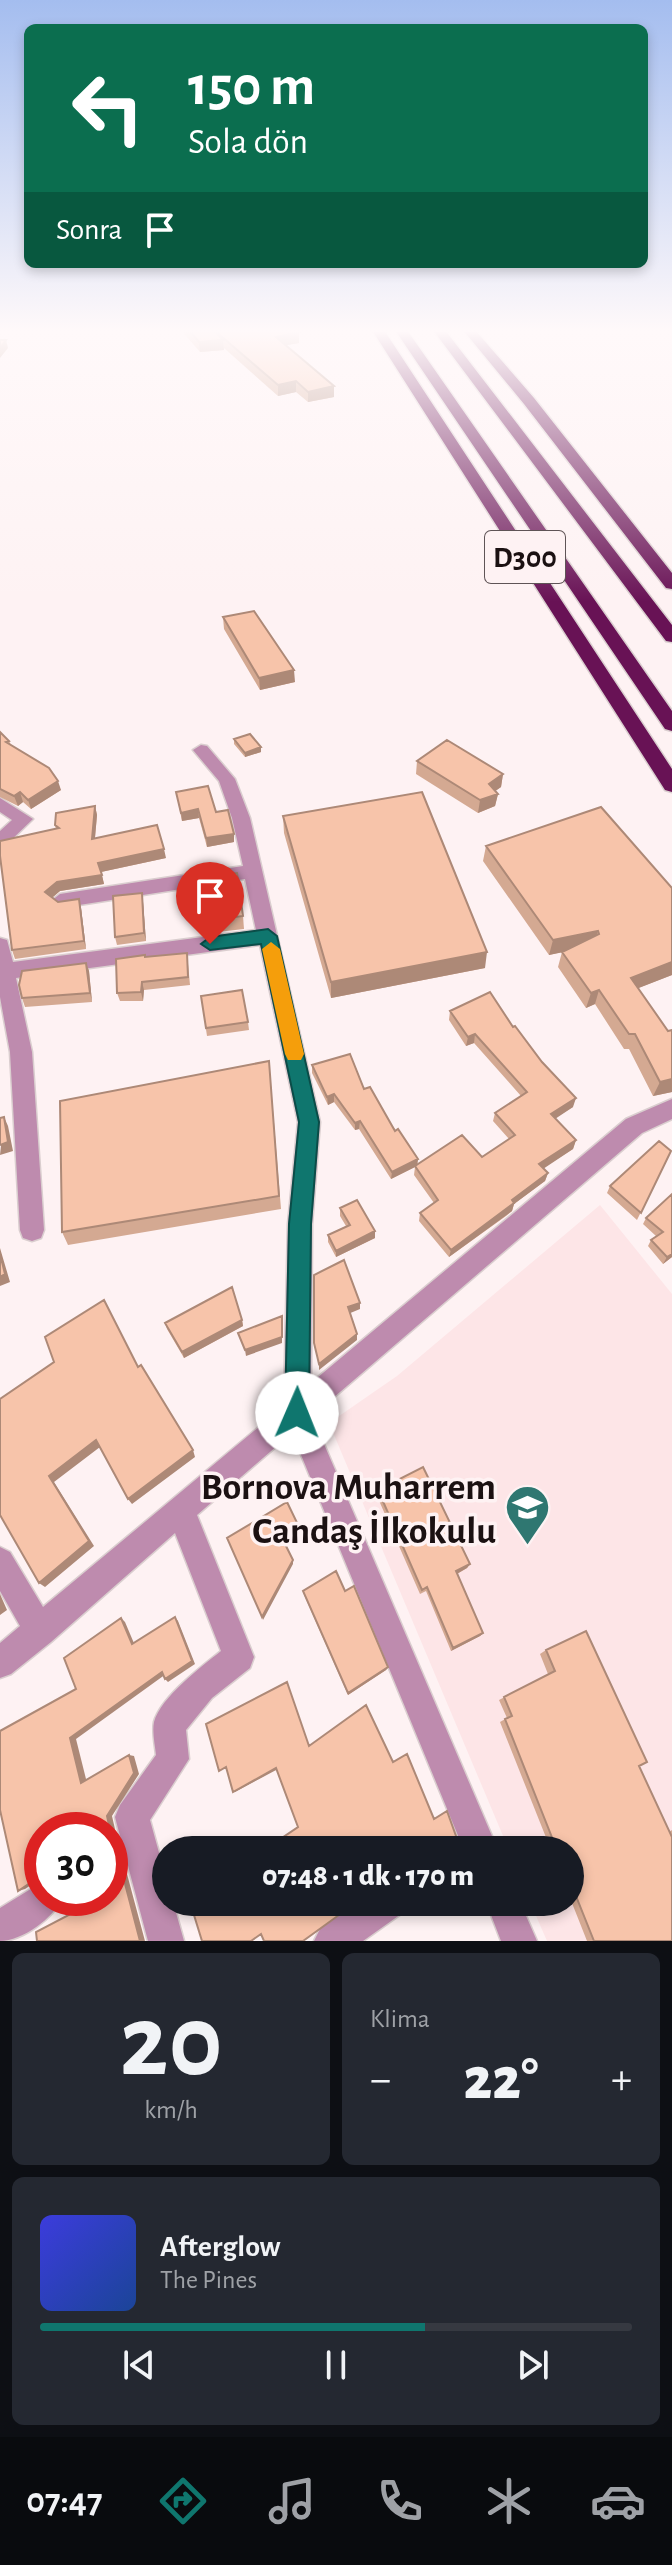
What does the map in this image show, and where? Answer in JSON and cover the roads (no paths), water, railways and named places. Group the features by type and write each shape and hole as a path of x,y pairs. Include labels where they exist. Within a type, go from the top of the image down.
{"highway":[{"name":"D300","path":"437,421 672,785"},
{"name":"D300","path":"463,421 672,725"},
{"path":"508,421 672,637"},
{"path":"544,421 672,584"}],"street":[{"path":"201,750 227,779 241,818 309,1122 300,1224 297,1413 470,1836"},
{"path":"0,804 24,819 0,841"},
{"path":"60,901 253,871"},
{"path":"3,971 268,936"},
{"path":"0,945 21,1052 32,1230"},
{"path":"0,1663 634,1126 672,1109"},
{"path":"166,1941 132,1817 173,1759 169,1725 201,1687 239,1657 181,1511"},
{"path":"0,1562 40,1631"},
{"path":"0,1929 24,1912"},
{"path":"332,1941 369,1916"},
{"path":"509,1916 519,1941"}],"place":[{"name":"Bornova Muharrem Candaş İlkokulu","path":"527,1547"}]}
